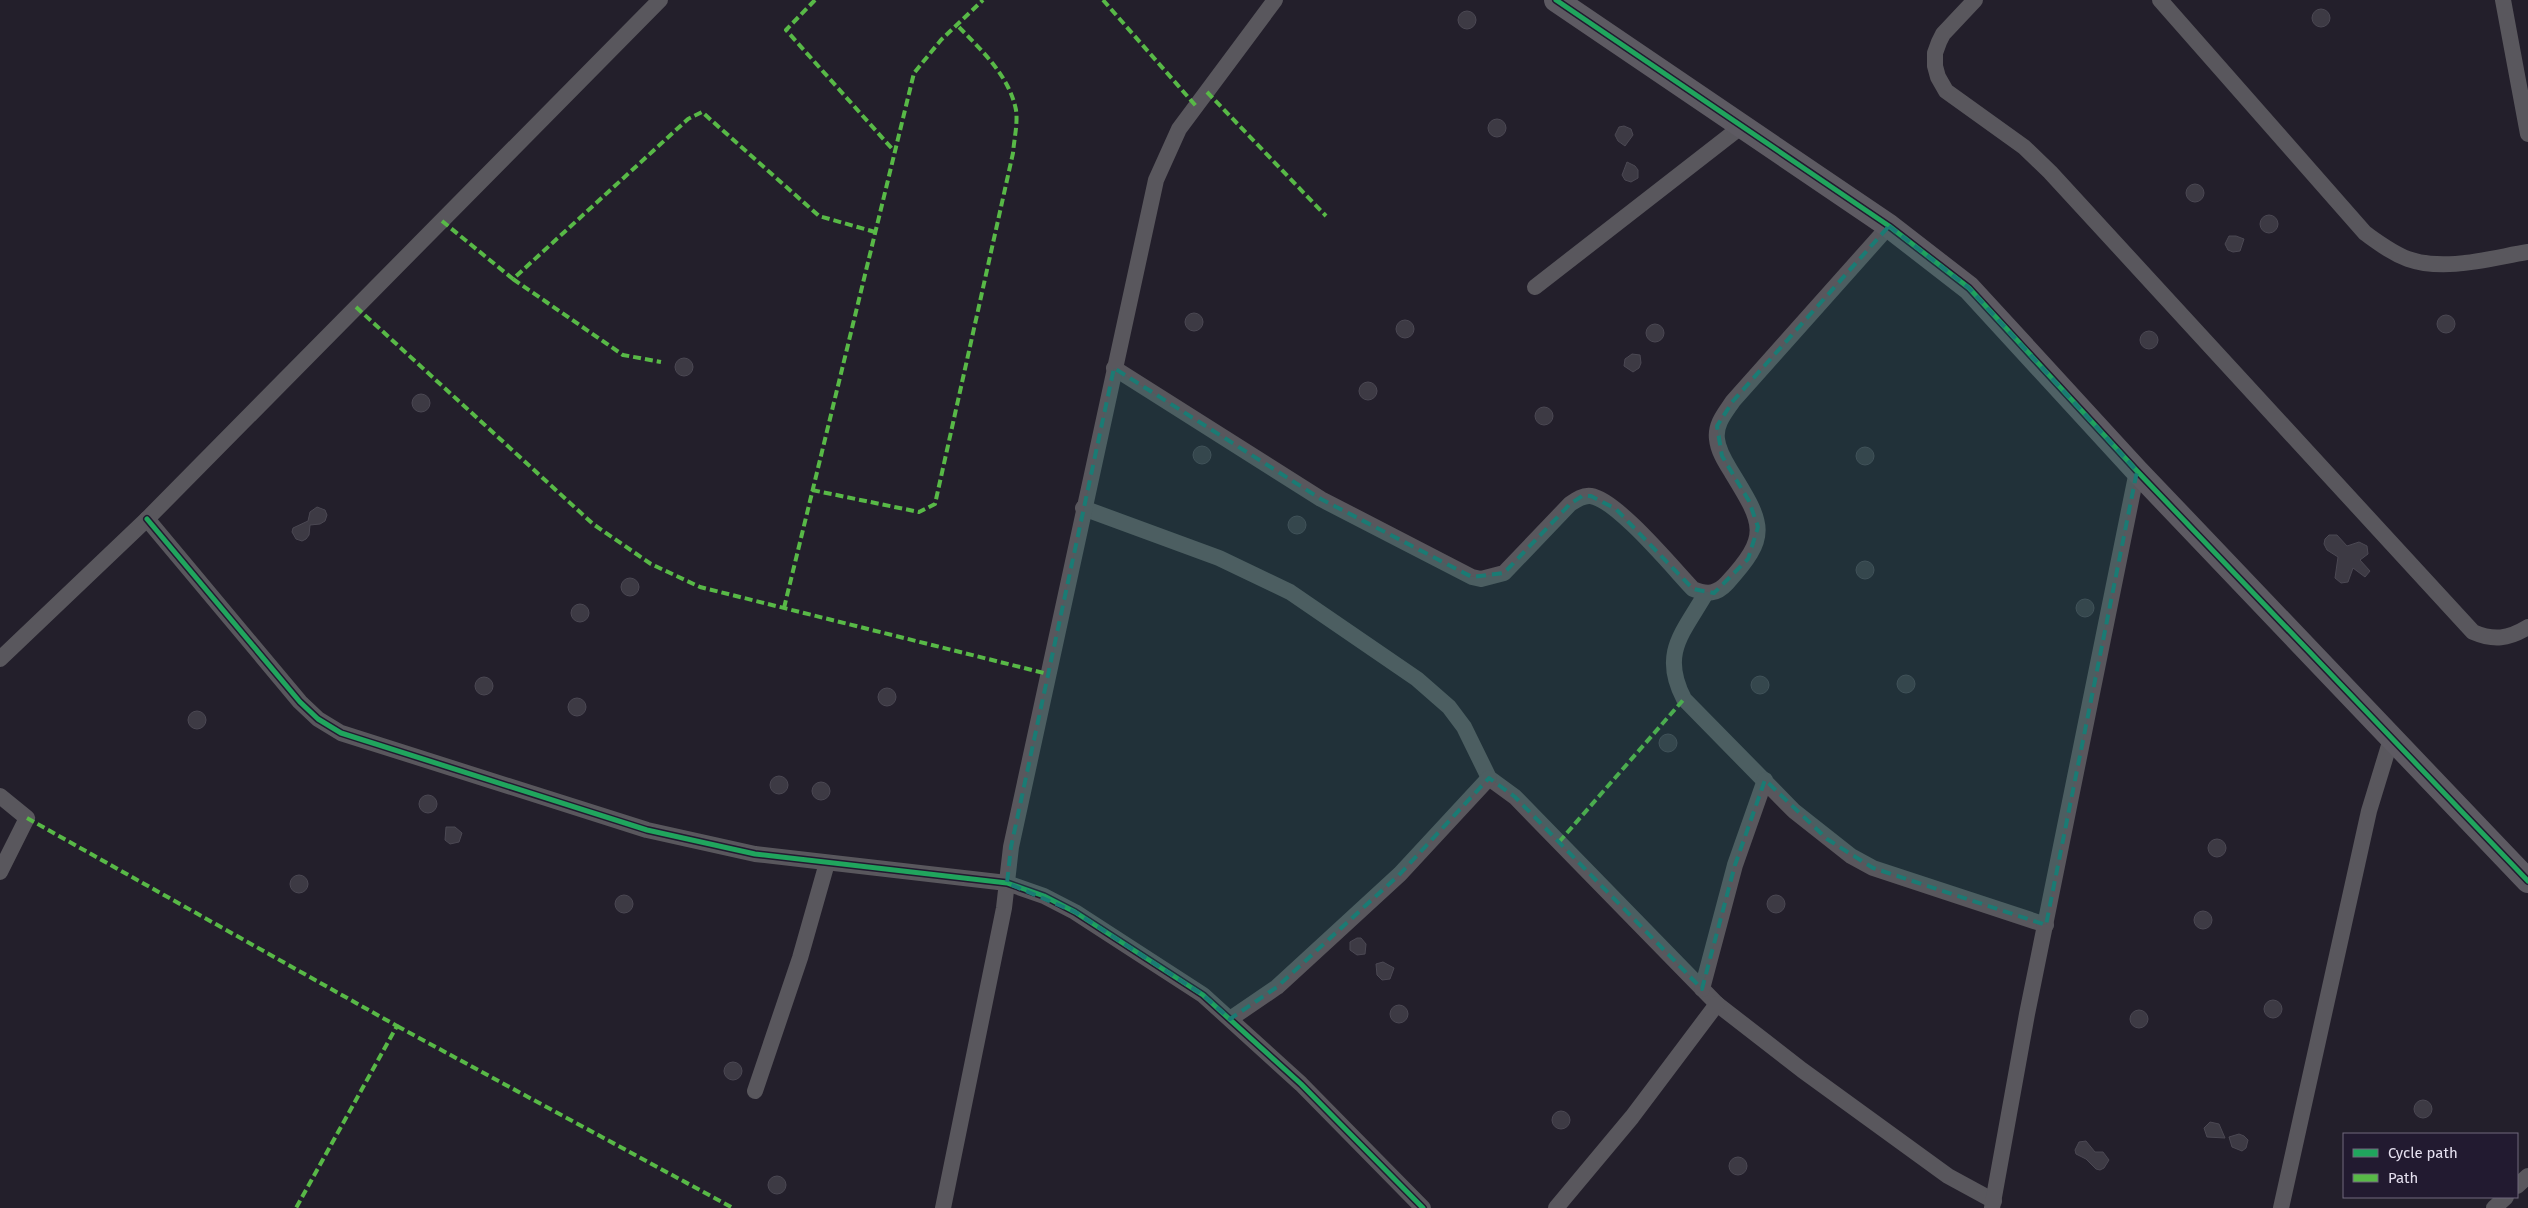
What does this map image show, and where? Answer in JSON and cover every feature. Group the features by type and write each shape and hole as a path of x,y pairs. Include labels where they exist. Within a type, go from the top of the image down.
{"street":[{"path":"0,659 147,519 660,0"},
{"path":"943,1208 1007,883 1011,847 1156,180 1180,129 1275,0"},
{"path":"1556,0 1889,226 1969,288 2137,471 2528,881"},
{"path":"1975,0 1943,34 1935,53 1935,66 1946,91 2024,147 2050,172 2473,632 2490,639 2506,637 2528,627"},
{"path":"2160,0 2365,233 2383,246 2410,259 2444,265 2528,252"},
{"path":"2503,0 2528,134"},
{"path":"1535,287 1742,126"},
{"path":"1114,368 1321,499 1472,577 1481,579 1504,573 1570,504 1582,496 1592,496 1616,509 1693,589 1706,593 1721,590 1748,560 1756,542 1758,527 1749,501 1722,456 1717,440 1717,426 1733,402 1889,226"},
{"path":"1084,508 1219,558 1290,592 1417,679 1449,708 1464,727 1489,778 1515,797 1717,1004 1802,1070 1948,1176 1993,1204 2027,1014 2137,471"},
{"path":"147,519 300,702 318,719 341,733 647,830 755,854 1007,883 1044,896 1075,912 1203,995 1302,1084 1423,1208"},
{"path":"1706,593 1674,649 1673,664 1676,684 1684,699 1765,780 1794,812 1826,839 1872,868 2046,925"},
{"path":"2281,1208 2369,811 2392,739"},
{"path":"1230,1019 1277,987 1352,919 1400,874 1489,778"},
{"path":"1702,989 1735,864 1765,780"},
{"path":"0,796 27,818 0,872"},
{"path":"754,1091 800,958 827,863"},
{"path":"1556,1208 1632,1117 1717,1004"},
{"path":"2518,1185 2528,1176"},
{"path":"2494,1208 2505,1198"}],"highlighted area":[{"path":"1889,226 1969,288 2137,471 2046,925 1873,868 1827,839 1765,780 1735,865 1702,989 1515,797 1489,778 1400,874 1277,987 1230,1019 1203,995 1075,912 1007,883 1011,847 1114,368 1321,499 1472,577 1504,573 1570,504 1582,496 1591,496 1616,509 1693,589 1714,593 1748,559 1758,527 1749,501 1722,456 1717,426 1733,401"}],"building":[{"path":"2321,9 2327,12 2330,18 2327,24 2321,27 2315,24 2312,18 2315,12"},
{"path":"1467,11 1473,14 1476,20 1473,26 1467,29 1461,26 1458,20 1461,14"},
{"path":"1497,119 1503,122 1506,128 1503,134 1497,137 1491,134 1488,128 1491,122"},
{"path":"1624,126 1631,129 1633,135 1625,146 1618,141 1615,135 1619,127"},
{"path":"1627,162 1638,170 1638,178 1631,182 1625,180 1622,175"},
{"path":"2195,184 2201,187 2204,193 2201,199 2195,202 2189,199 2186,193 2189,187"},
{"path":"2269,215 2275,218 2278,224 2275,230 2269,233 2263,230 2260,224 2263,218"},
{"path":"2229,236 2244,239 2240,251 2233,252 2228,250 2225,244"},
{"path":"1194,313 1200,316 1203,322 1200,328 1194,331 1188,328 1185,322 1188,316"},
{"path":"2446,315 2452,318 2455,324 2452,330 2446,333 2440,330 2437,324 2440,318"},
{"path":"1405,320 1411,323 1414,329 1411,335 1405,338 1399,335 1396,329 1399,323"},
{"path":"1655,324 1661,327 1664,333 1661,339 1655,342 1649,339 1646,333 1649,327"},
{"path":"2149,331 2155,334 2158,340 2155,346 2149,349 2143,346 2140,340 2143,334"},
{"path":"1632,354 1640,355 1641,363 1639,368 1633,372 1624,366 1625,359"},
{"path":"684,358 690,361 693,367 690,373 684,376 678,373 675,367 678,361"},
{"path":"1368,382 1374,385 1377,391 1374,397 1368,400 1362,397 1359,391 1362,385"},
{"path":"421,394 427,397 430,403 427,409 421,412 415,409 412,403 415,397"},
{"path":"1544,407 1550,410 1553,416 1550,422 1544,425 1538,422 1535,416 1538,410"},
{"path":"1202,446 1208,449 1211,455 1208,461 1202,464 1196,461 1193,455 1196,449"},
{"path":"1865,447 1871,450 1874,456 1871,462 1865,465 1859,462 1856,456 1859,450"},
{"path":"317,507 325,510 327,515 325,521 320,524 310,525 309,535 306,539 302,541 296,539 292,532 293,528 308,521 310,512"},
{"path":"1297,516 1303,519 1306,525 1303,531 1297,534 1291,531 1288,525 1291,519"},
{"path":"2329,535 2337,535 2347,546 2359,542 2367,546 2368,554 2360,560 2370,571 2365,577 2353,568 2348,582 2341,583 2335,578 2338,557 2327,550 2324,544 2325,539"},
{"path":"1865,561 1871,564 1874,570 1871,576 1865,579 1859,576 1856,570 1859,564"},
{"path":"630,578 636,581 639,587 636,593 630,596 624,593 621,587 624,581"},
{"path":"2085,599 2091,602 2094,608 2091,614 2085,617 2079,614 2076,608 2079,602"},
{"path":"580,604 586,607 589,613 586,619 580,622 574,619 571,613 574,607"},
{"path":"1906,675 1912,678 1915,684 1912,690 1906,693 1900,690 1897,684 1900,678"},
{"path":"1760,676 1766,679 1769,685 1766,691 1760,694 1754,691 1751,685 1754,679"},
{"path":"484,677 490,680 493,686 490,692 484,695 478,692 475,686 478,680"},
{"path":"887,688 893,691 896,697 893,703 887,706 881,703 878,697 881,691"},
{"path":"577,698 583,701 586,707 583,713 577,716 571,713 568,707 571,701"},
{"path":"197,711 203,714 206,720 203,726 197,729 191,726 188,720 191,714"},
{"path":"1668,734 1674,737 1677,743 1674,749 1668,752 1662,749 1659,743 1662,737"},
{"path":"779,776 785,779 788,785 785,791 779,794 773,791 770,785 773,779"},
{"path":"821,782 827,785 830,791 827,797 821,800 815,797 812,791 815,785"},
{"path":"428,795 434,798 437,804 434,810 428,813 422,810 419,804 422,798"},
{"path":"446,827 455,827 462,833 459,842 450,844 445,840"},
{"path":"2217,839 2223,842 2226,848 2223,854 2217,857 2211,854 2208,848 2211,842"},
{"path":"299,875 305,878 308,884 305,890 299,893 293,890 290,884 293,878"},
{"path":"624,895 630,898 633,904 630,910 624,913 618,910 615,904 618,898"},
{"path":"1776,895 1782,898 1785,904 1782,910 1776,913 1770,910 1767,904 1770,898"},
{"path":"2203,911 2209,914 2212,920 2209,926 2203,929 2197,926 2194,920 2197,914"},
{"path":"1361,938 1366,944 1365,954 1357,955 1350,950 1350,942"},
{"path":"1383,962 1394,968 1390,979 1382,980 1377,975 1376,964"},
{"path":"2273,1000 2279,1003 2282,1009 2279,1015 2273,1018 2267,1015 2264,1009 2267,1003"},
{"path":"1399,1005 1405,1008 1408,1014 1405,1020 1399,1023 1393,1020 1390,1014 1393,1008"},
{"path":"2139,1010 2145,1013 2148,1019 2145,1025 2139,1028 2133,1025 2130,1019 2133,1013"},
{"path":"733,1062 739,1065 742,1071 739,1077 733,1080 727,1077 724,1071 727,1065"},
{"path":"2423,1100 2429,1103 2432,1109 2429,1115 2423,1118 2417,1115 2414,1109 2417,1103"},
{"path":"1561,1111 1567,1114 1570,1120 1567,1126 1561,1129 1555,1126 1552,1120 1555,1114"},
{"path":"2210,1122 2219,1124 2225,1138 2207,1137 2204,1128"},
{"path":"2239,1134 2248,1140 2246,1148 2242,1151 2232,1147 2229,1137"},
{"path":"2086,1141 2095,1152 2103,1152 2109,1160 2104,1168 2096,1169 2086,1159 2076,1154 2075,1150 2079,1142"},
{"path":"1738,1157 1744,1160 1747,1166 1744,1172 1738,1175 1732,1172 1729,1166 1732,1160"},
{"path":"777,1176 783,1179 786,1185 783,1191 777,1194 771,1191 768,1185 771,1179"}],"marked path":[{"path":"815,0 786,30 895,152"},
{"path":"784,608 914,73 941,40 983,0"},
{"path":"1103,0 1196,106"},
{"path":"812,490 919,512 935,504 1013,153 1017,120 1012,97 1001,74 957,25"},
{"path":"1207,92 1326,216"},
{"path":"442,221 513,279 688,119 702,112 819,216 875,232"},
{"path":"513,279 623,355 661,362"},
{"path":"356,307 593,524 651,564 700,587 1048,674"},
{"path":"1559,842 1684,699"},
{"path":"27,818 397,1026 296,1208"},
{"path":"397,1026 733,1208"}],"cycle path":[{"path":"1556,0 1889,226 1969,288 2137,471 2528,881"},
{"path":"147,519 300,702 318,719 341,733 647,830 755,854 1007,883 1044,896 1075,912 1203,995 1301,1084 1423,1208"}]}
